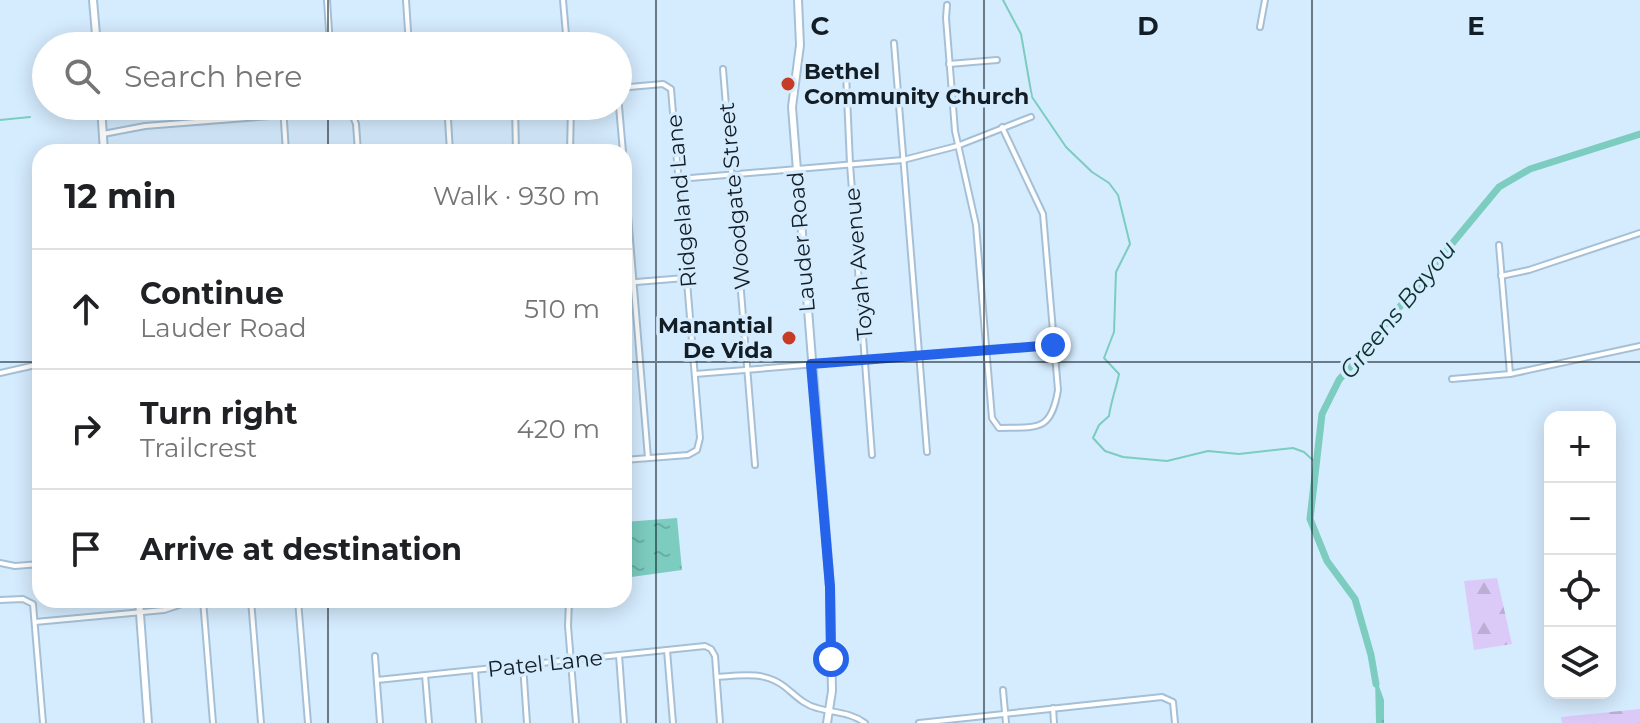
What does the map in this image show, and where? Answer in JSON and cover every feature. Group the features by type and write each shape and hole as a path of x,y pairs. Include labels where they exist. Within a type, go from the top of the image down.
{"main road":[{"path":"93,0 96,32"},
{"name":"Lauder Road","path":"798,0 800,45 792,107 830,587 832,683 827,723"},
{"path":"102,120 104,144"},
{"path":"140,608 148,723"}],"street":[{"path":"327,0 329,32"},
{"path":"406,0 408,32"},
{"path":"563,0 566,32"},
{"path":"1260,27 1265,0"},
{"path":"947,5 957,146 976,225 992,418 999,428 1029,428 1042,425 1054,413 1058,390 1043,214 1002,127"},
{"path":"894,43 927,452"},
{"path":"949,64 997,60"},
{"name":"Woodgate Street","path":"723,69 755,465"},
{"name":"Toyah Avenue","path":"846,73 872,455"},
{"name":"Ridgeland Lane","path":"632,87 663,84 669,86 672,93 700,438 697,450 688,455 648,458"},
{"path":"679,179 903,160 957,146 1031,117"},
{"path":"103,134 145,126 220,120"},
{"path":"283,120 285,144"},
{"path":"354,120 357,144"},
{"path":"448,120 450,144"},
{"path":"515,120 516,144"},
{"path":"570,144 571,120"},
{"path":"620,120 622,144"},
{"path":"1501,276 1529,270 1640,233"},
{"path":"1499,245 1510,374"},
{"path":"632,259 648,458 632,459"},
{"path":"634,282 687,278"},
{"path":"695,374 1053,345"},
{"path":"1452,379 1510,374 1640,346"},
{"path":"0,373 32,366"},
{"path":"0,563 32,565"},
{"path":"0,600 23,599 32,604"},
{"path":"33,608 43,723"},
{"path":"35,622 165,608"},
{"path":"206,608 213,723"},
{"path":"252,608 261,723"},
{"path":"299,608 308,723"},
{"path":"569,608 576,723"},
{"name":"Patel Lane","path":"377,680 705,646 711,649 717,677"},
{"path":"667,650 673,723"},
{"path":"619,655 624,723"},
{"path":"375,656 380,723"},
{"path":"523,665 527,723"},
{"path":"475,670 479,723"},
{"path":"720,723 717,677 752,674 784,686 806,704 853,716 865,723"},
{"path":"425,675 429,723"},
{"path":"1003,690 1006,723"},
{"path":"919,723 1162,697 1171,699 1175,723"},
{"path":"1053,708 1054,723"}],"green space":[{"path":"1497,578 1512,644 1474,650 1464,581"},
{"path":"1640,709 1640,723 1562,723 1561,717"}],"water":[{"path":"677,518 682,570 632,577 632,521"},
{"path":"1375,675 1384,700 1384,723 1376,723"}],"waterway":[{"path":"1003,0 1021,34 1032,97 1066,147 1092,172 1109,183 1118,195 1130,244 1116,272 1114,332 1104,358 1119,374 1109,416 1099,425 1093,438 1105,451 1123,457 1167,461 1208,451 1239,454 1293,448 1304,452 1316,463"},
{"path":"0,120 30,117"},
{"name":"Greens Bayou","path":"1376,684 1355,599 1327,561 1310,519 1322,414 1339,380 1499,187 1530,169 1640,134"}],"place":[{"name":"Bethel Community Church","path":"788,84"},
{"name":"Manantial De Vida","path":"789,338"}],"route":[{"path":"831,659 830,587 811,364 1053,345"}]}
